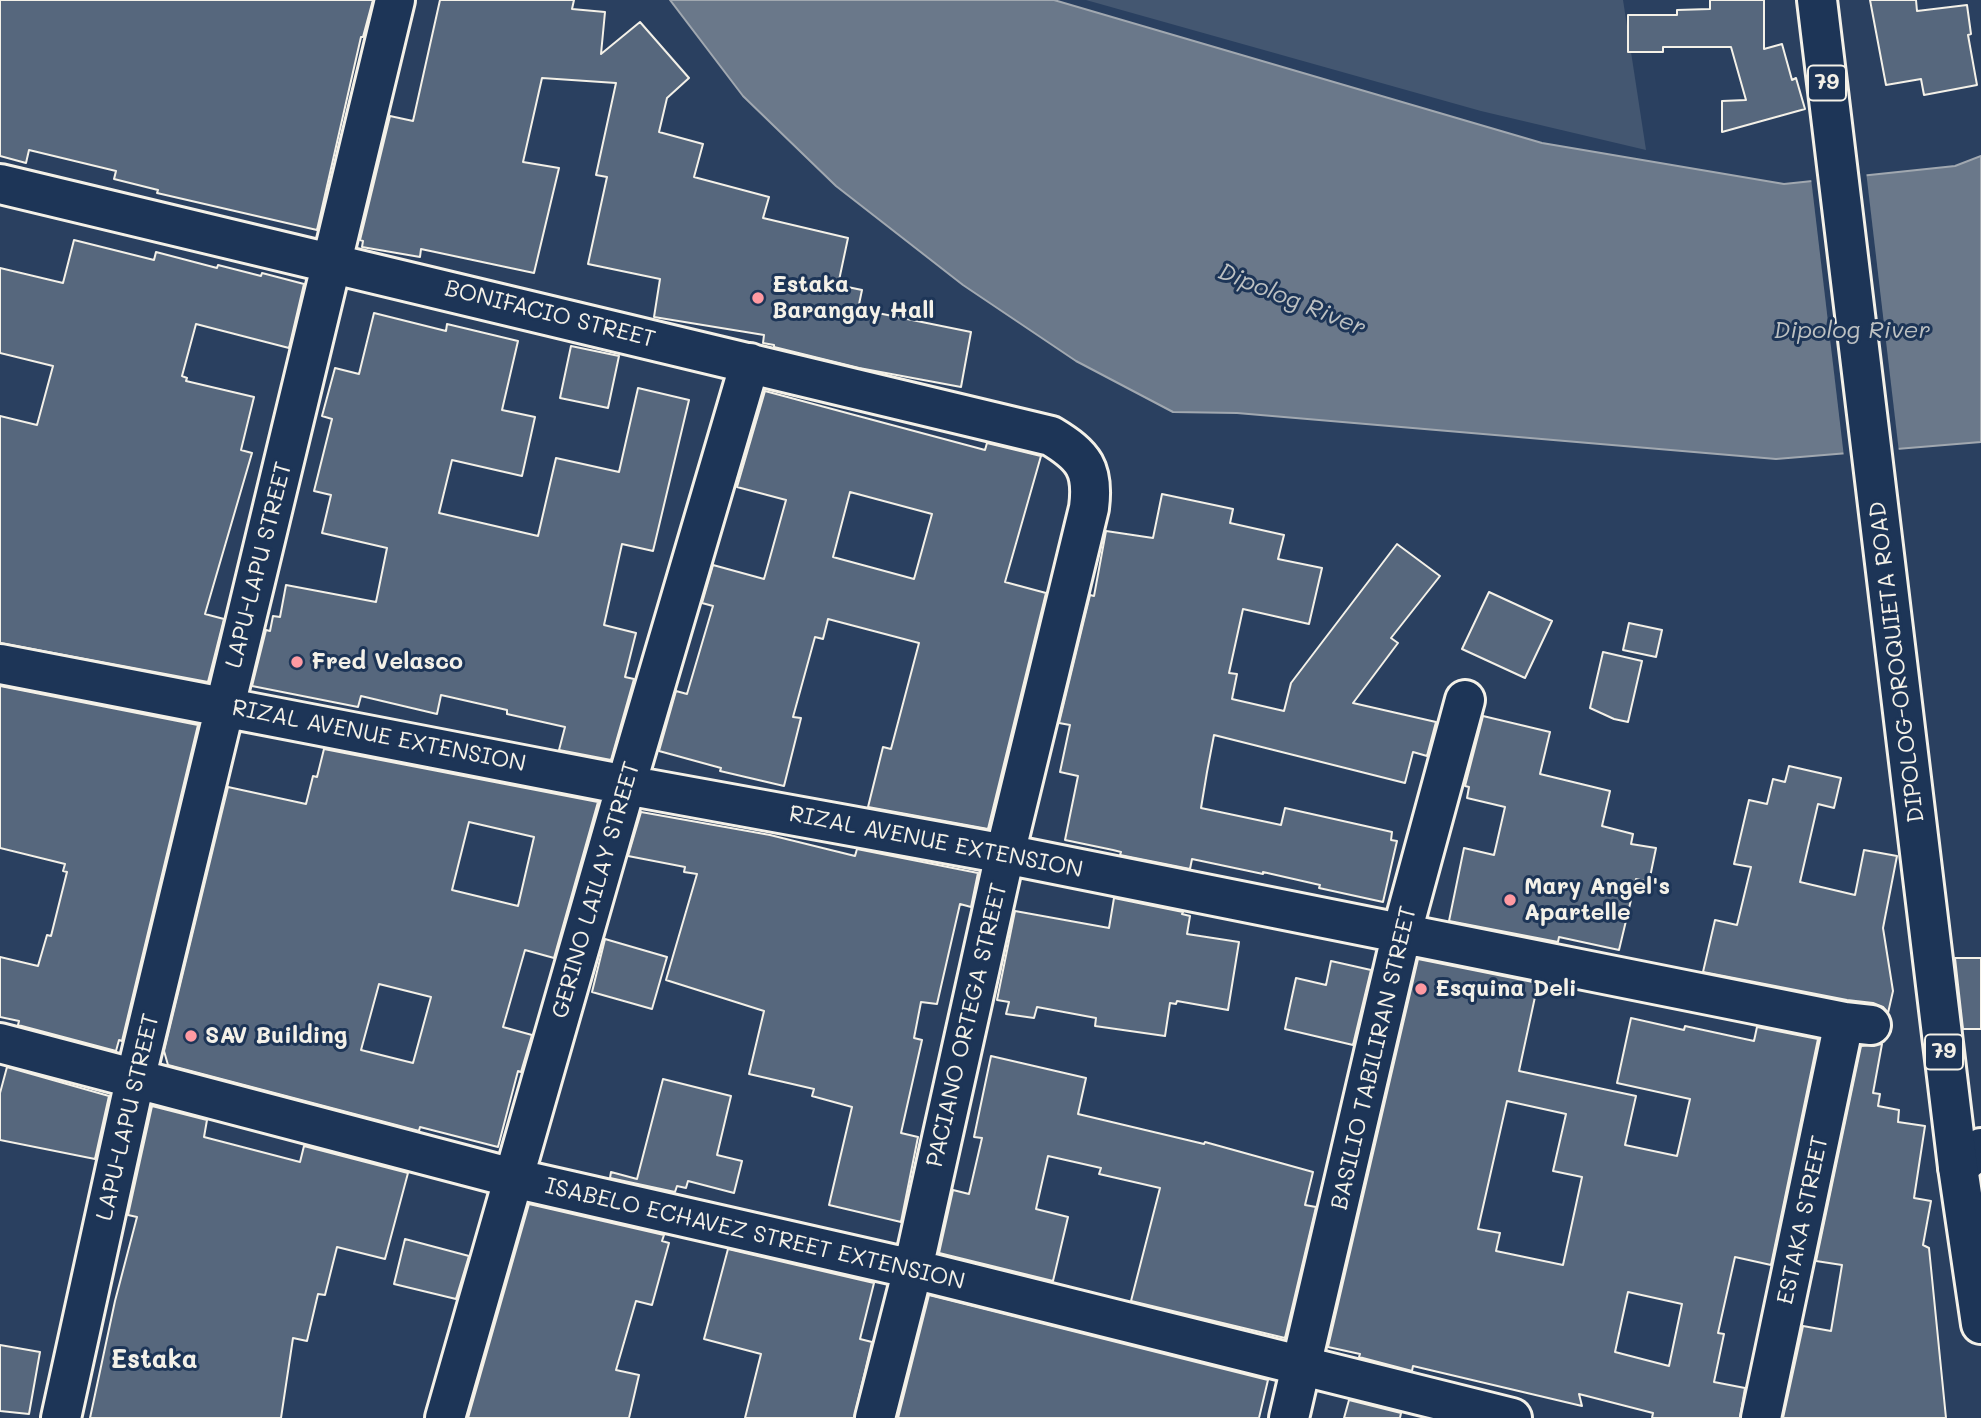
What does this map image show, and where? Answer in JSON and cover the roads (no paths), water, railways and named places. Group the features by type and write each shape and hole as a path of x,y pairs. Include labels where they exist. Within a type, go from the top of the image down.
{"main road":[{"name":"LAPU-LAPU STREET","path":"61,1418 135,1080 395,0"},
{"name":"DIPOLOG-OROQUIETA ROAD","path":"1817,0 1910,779 1970,1157 1981,1324"},
{"name":"BONIFACIO STREET","path":"0,184 1051,436 1072,449 1088,469"},
{"name":"GERINO LAILAY STREET","path":"445,1418 750,363"},
{"name":"PACIANO ORTEGA STREET","path":"875,1418 913,1269 1005,854 1089,508 1092,489 1088,469"},
{"name":"RIZAL AVENUE EXTENSION","path":"0,664 626,785 1005,854 1858,1024"},
{"name":"BASILIO TABILIRAN STREET","path":"1289,1418 1402,932 1465,700"},
{"name":"ESTAKA STREET","path":"1761,1418 1858,1024"},
{"name":"ISABELO ECHAVEZ STREET EXTENSION","path":"0,1043 513,1178 913,1269 1513,1418"}],"water":[{"name":"Dipolog River","path":"670,0 1054,0 1542,143 1784,184 1955,166 1981,156 1981,442 1776,459 1237,413 1173,412 1076,361 963,285 836,186 743,96"}],"place":[{"name":"Estaka Barangay Hall","path":"758,298"},
{"name":"Fred Velasco","path":"297,662"},
{"name":"Mary Angel's Apartelle","path":"1510,900"},
{"name":"Esquina Deli","path":"1421,989"},
{"name":"SAV Building","path":"191,1036"}],"district":[{"name":"Estaka","path":"154,1360"}]}
